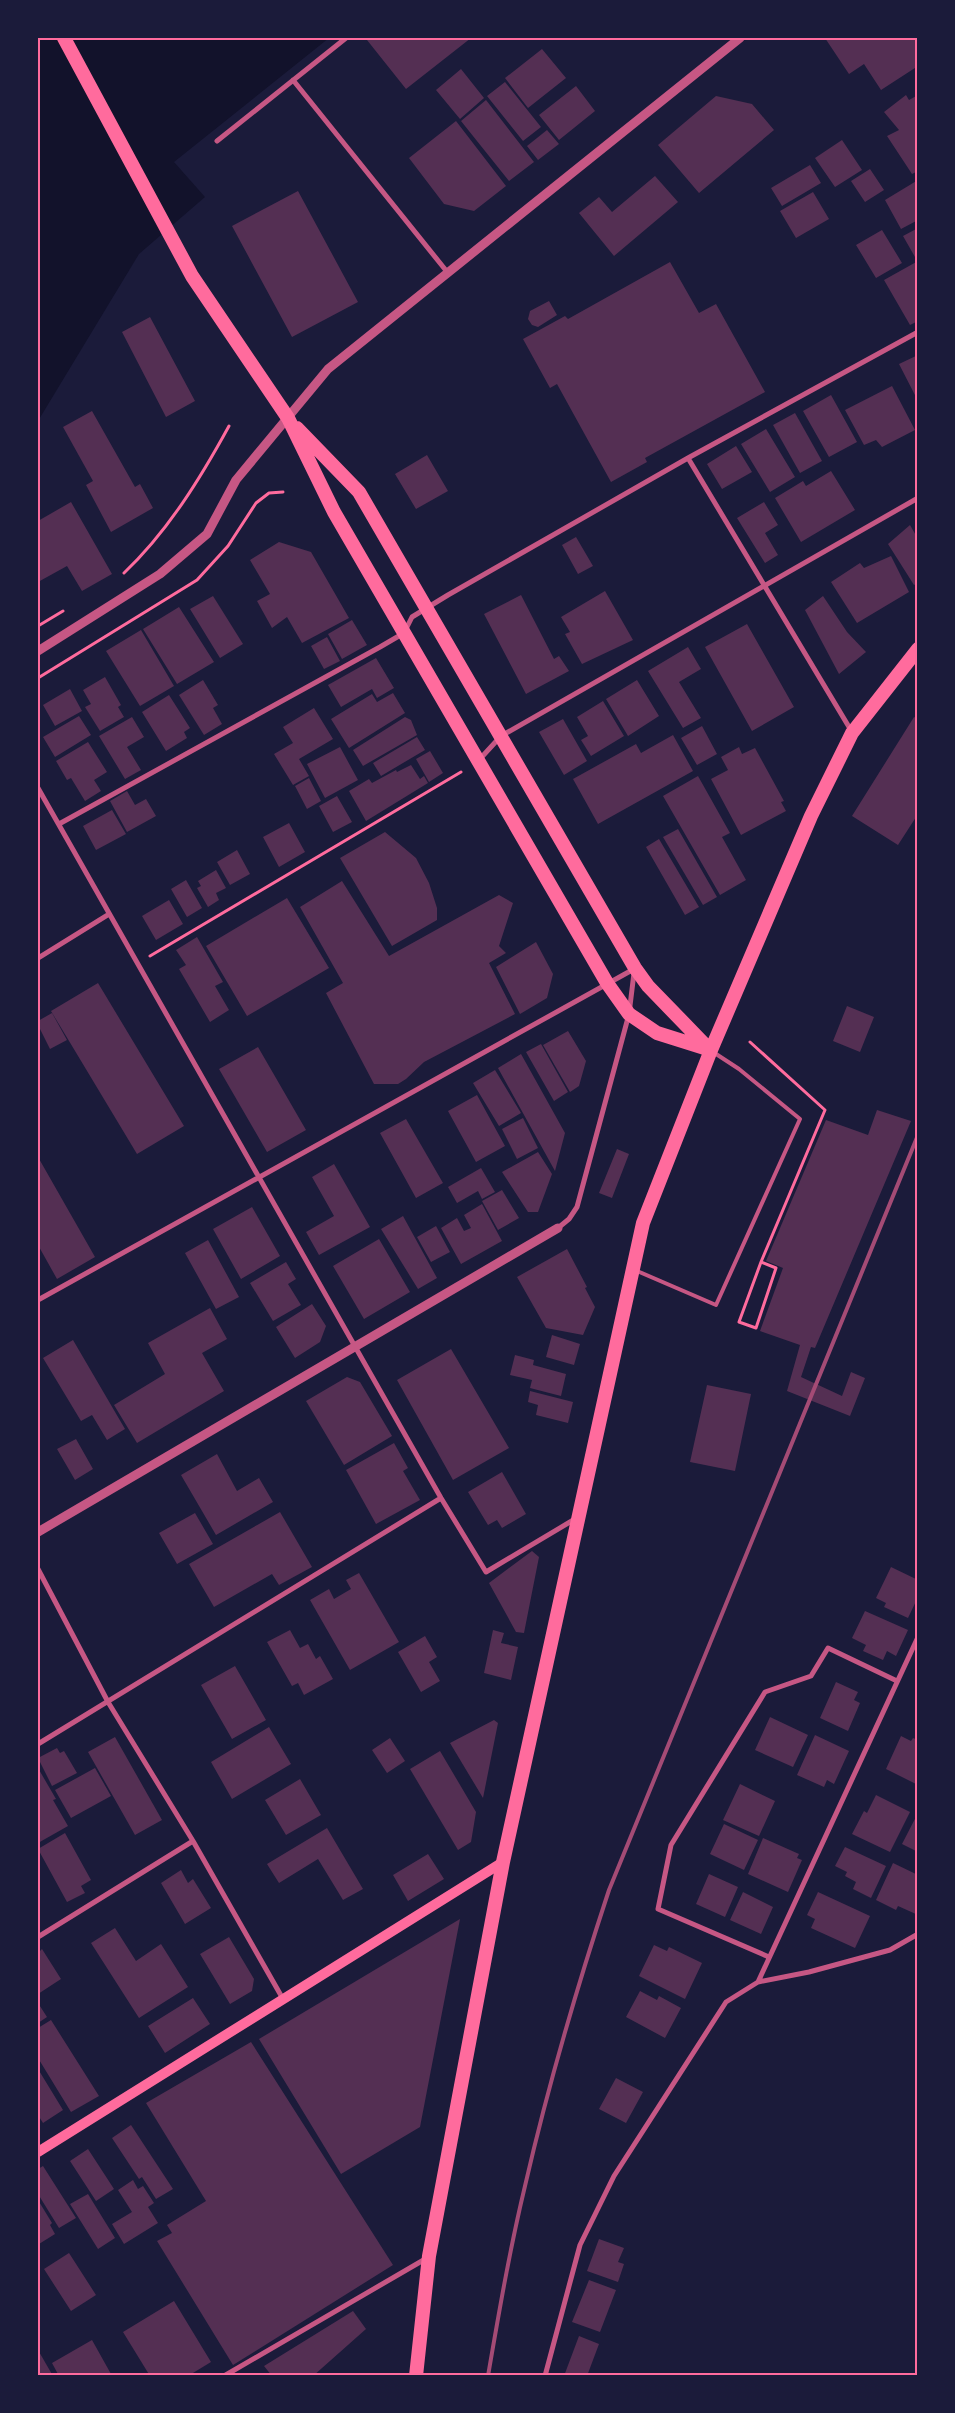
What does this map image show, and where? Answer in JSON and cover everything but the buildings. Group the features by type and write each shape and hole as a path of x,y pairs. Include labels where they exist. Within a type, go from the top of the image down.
{"highway":[{"path":"64,38 202,291 288,418 334,512 607,983 629,1014 657,1033 711,1050"},
{"path":"288,418 360,492 635,968 648,986 711,1050"},
{"path":"416,2376 428,2256 503,1862 643,1223 711,1050 812,816 852,733 918,649"}],"main road":[{"path":"38,2152 503,1862"}],"street":[{"path":"217,140 346,38"},
{"path":"38,652 160,574 207,534 236,480 328,369 740,38"},
{"path":"293,80 448,273"},
{"path":"59,824 404,633 412,617 427,608 688,458 918,332"},
{"path":"688,458 852,733"},
{"path":"478,761 501,736 918,498"},
{"path":"38,788 441,1498 486,1572 578,1517"},
{"path":"38,958 109,914"},
{"path":"38,1300 232,1190 259,1178 635,968"},
{"path":"38,1532 558,1228 569,1219 577,1207 629,1014 635,968"},
{"path":"38,1744 441,1498"},
{"path":"38,1569 108,1702 193,1842 283,1999"},
{"path":"758,1982 918,1637"},
{"path":"769,1957 658,1908 671,1844 765,1692 811,1676 828,1648 897,1681"},
{"path":"38,1936 193,1842"},
{"path":"545,2376 580,2245 614,2176 726,2002 758,1982 809,1972 890,1950 918,1934"},
{"path":"224,2376 428,2256"}],"lane":[{"path":"632,1269 716,1305 800,1119 738,1069 711,1050"}],"path":[{"path":"117,579 147,551 193,489 229,426"},
{"path":"38,626 69,607"},
{"path":"137,964 478,761"},
{"path":"750,1042 825,1110 776,1233 761,1262 739,1322 756,1328 776,1268 761,1262"}],"shaded area":[{"path":"38,38 329,38 174,162 205,197 139,254 38,421"}],"railway":[{"path":"488,2376 510,2256 543,2111 609,1890 918,1135"}]}
